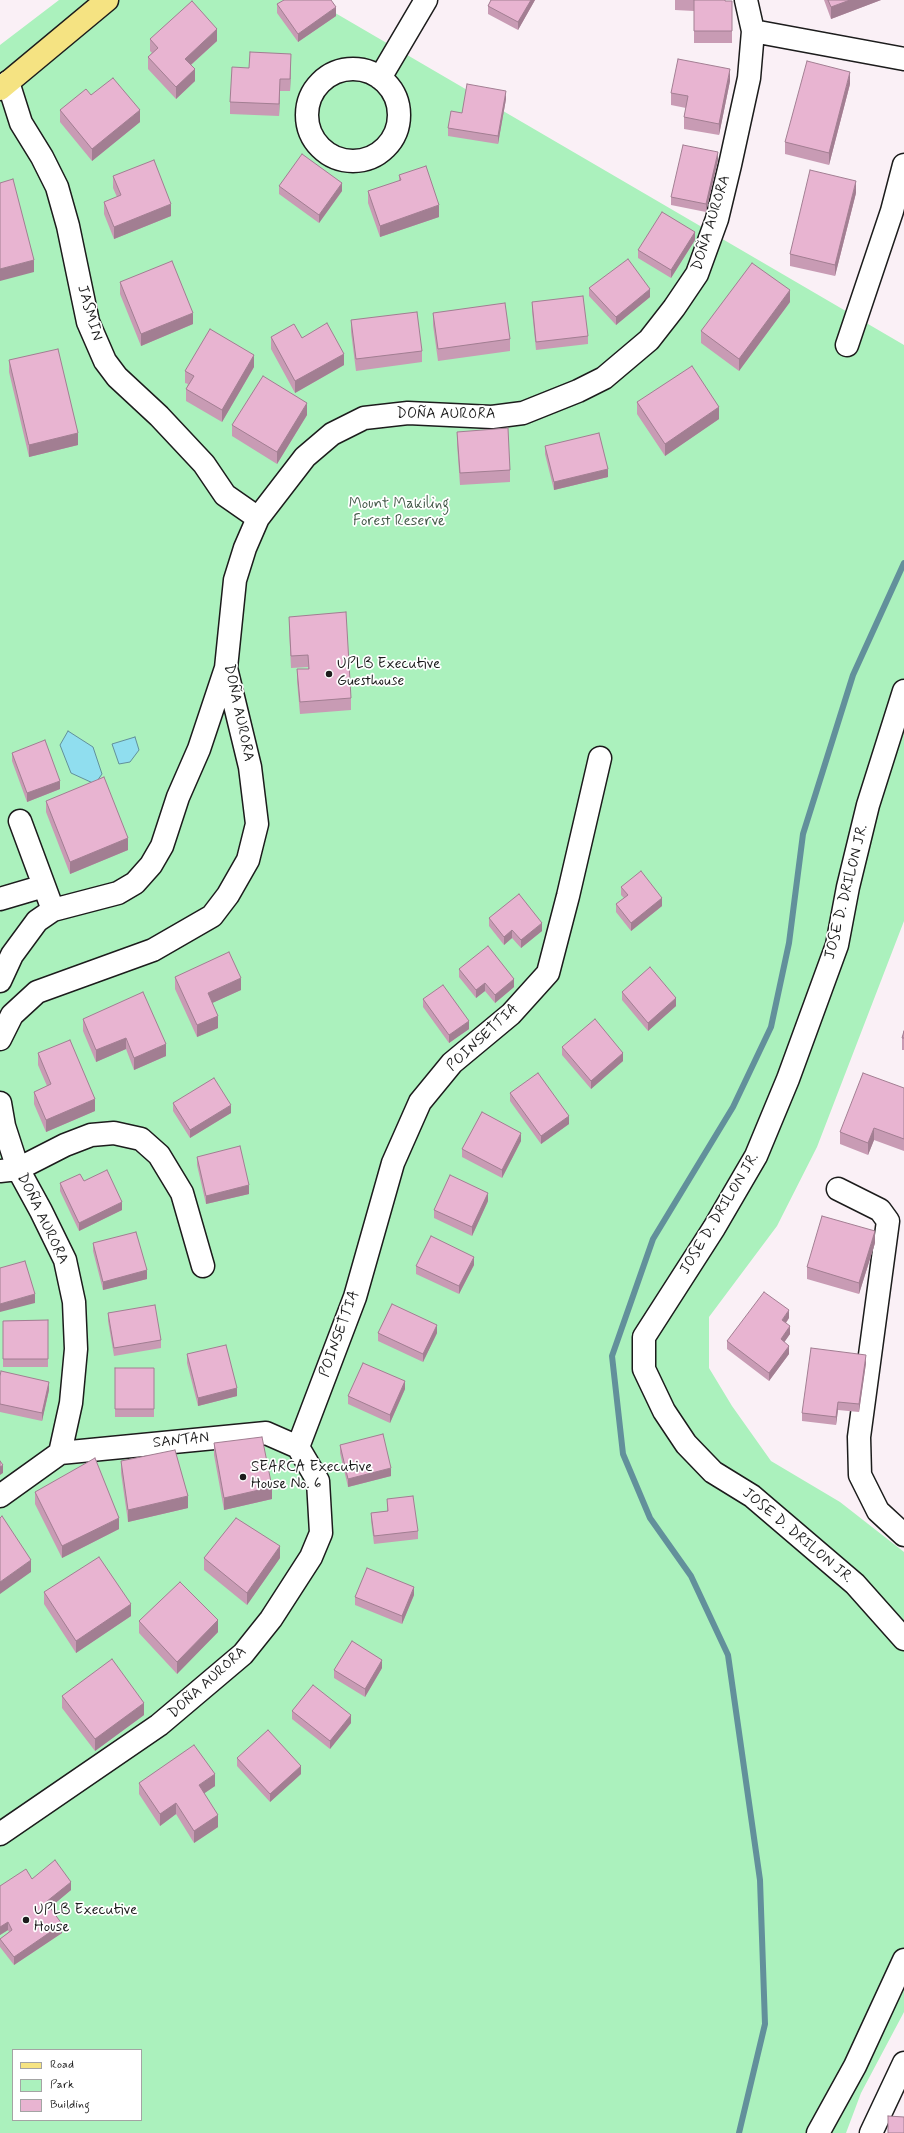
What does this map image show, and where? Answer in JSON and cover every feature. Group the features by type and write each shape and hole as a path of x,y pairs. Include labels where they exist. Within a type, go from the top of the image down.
{"main road":[{"path":"4,86 107,0"}],"street":[{"path":"380,78 426,0"},
{"name":"DOÑA AURORA","path":"0,1039 12,1015 37,992 153,950 212,916 228,895 248,860 257,824 250,767 226,668 235,580 245,548 258,518 305,457 332,434 364,418 408,413 492,417 523,413 578,391 604,378 649,340 674,308 697,274 717,219 749,78 753,31 746,0"},
{"path":"753,31 904,59"},
{"path":"355,69 368,71 380,78 390,86 400,110 399,123 395,136 387,147 377,155 365,160 352,162 339,160 327,155 317,146 310,134 306,121 306,108 311,95 318,84 329,75 342,70 355,69"},
{"name":"JASMIN","path":"4,86 21,123 42,157 57,187 70,234 88,322 105,360 117,377 149,406 204,464 225,494 258,518"},
{"path":"847,345 892,211 904,165"},
{"path":"0,981 12,955 37,921 53,910 118,893 135,882 152,865 162,846 178,797 199,749 226,668"},
{"name":"JOSE D. DRILON JR.","path":"904,691 868,805 848,887 837,945 788,1079 756,1156 714,1228 644,1337 644,1368 664,1411 686,1444 712,1472 752,1496 855,1584 904,1639"},
{"name":"POINSETTIA","path":"298,1447 355,1297 392,1163 420,1102 452,1063 511,1014 548,973 568,896 600,758"},
{"path":"20,820 53,910"},
{"path":"0,899 44,886"},
{"name":"DOÑA AURORA","path":"0,1103 9,1170 42,1211 65,1260 74,1302 76,1348 72,1403 60,1453"},
{"path":"9,1170 91,1135 114,1133 141,1139 159,1154 182,1193 203,1266"},
{"path":"838,1189 880,1210 888,1221 859,1437 860,1475 878,1511 904,1535"},
{"name":"SANTAN","path":"60,1453 266,1433 298,1447"},
{"name":"DOÑA AURORA","path":"0,1834 159,1725 243,1654 271,1618 311,1557 321,1533 318,1481 298,1447"},
{"path":"0,1496 60,1453"},
{"path":"818,2133 855,2066 904,1960"},
{"path":"871,2133 904,2063"}],"green space":[{"name":"Mount Makiling Forest Reserve","path":"59,0 313,0 904,345 904,921 817,1147 777,1226 709,1317 709,1368 732,1406 771,1461 840,1502 904,1552 904,2012 861,2093 846,2133 0,2133 0,45"}],"water":[{"path":"68,731 93,747 102,774 95,784 71,773 60,745"},
{"path":"135,737 139,750 130,762 119,764 112,744"}],"building":[{"path":"284,0 331,0 336,7 298,34 277,4"},
{"path":"491,0 531,0 518,22 488,6"},
{"path":"694,0 732,1 732,31 694,31"},
{"path":"828,0 850,0 831,7"},
{"path":"192,1 217,29 185,59 195,69 176,87 148,57 158,48 150,39"},
{"path":"250,52 291,54 290,79 280,79 279,104 230,102 232,67 249,68"},
{"path":"678,59 730,69 719,124 684,117 688,96 671,93"},
{"path":"807,61 850,72 829,153 785,142"},
{"path":"113,78 140,110 92,149 60,110 86,89 91,95"},
{"path":"467,84 506,91 498,136 448,128 451,111 462,113"},
{"path":"683,145 718,152 706,204 671,197"},
{"path":"302,154 342,183 319,215 279,186"},
{"path":"154,160 171,204 114,227 104,202 121,195 113,176"},
{"path":"426,166 439,205 380,226 368,191 401,180 399,175"},
{"path":"810,170 856,181 835,265 790,254"},
{"path":"13,179 34,260 0,269 0,183"},
{"path":"662,212 695,232 671,270 638,250"},
{"path":"628,259 650,289 616,317 589,288"},
{"path":"172,261 193,313 141,334 120,282"},
{"path":"752,263 790,290 739,359 701,331"},
{"path":"583,296 588,336 536,342 532,302"},
{"path":"505,303 510,339 438,349 433,313"},
{"path":"417,312 422,351 356,359 351,320"},
{"path":"327,323 344,354 295,381 271,337 294,324 302,338"},
{"path":"210,329 254,355 222,410 186,389 194,376 185,371"},
{"path":"58,349 78,433 29,445 9,360"},
{"path":"692,366 719,407 665,444 637,402"},
{"path":"263,376 307,403 277,452 232,425"},
{"path":"508,428 510,470 460,473 457,432"},
{"path":"599,433 608,469 554,482 545,446"},
{"name":"UPLB Executive Guesthouse","path":"346,612 351,698 300,702 297,669 309,669 308,655 291,656 289,617"},
{"path":"45,740 60,781 27,793 12,753"},
{"path":"104,777 128,838 70,862 46,801"},
{"path":"641,871 662,898 631,923 616,904 628,895 621,887"},
{"path":"519,894 542,923 521,940 512,930 504,937 489,918"},
{"path":"488,946 514,979 495,995 485,983 476,990 459,969"},
{"path":"229,952 241,978 208,993 218,1016 197,1025 175,977"},
{"path":"650,967 676,998 648,1023 622,992"},
{"path":"443,985 469,1021 449,1035 423,999"},
{"path":"143,992 166,1044 134,1058 126,1038 96,1050 83,1019"},
{"path":"595,1019 623,1053 591,1081 562,1047"},
{"path":"70,1040 95,1099 46,1120 34,1092 51,1084 38,1053"},
{"path":"538,1073 569,1116 541,1136 510,1093"},
{"path":"863,1073 904,1088 904,1139 874,1128 868,1143 840,1132"},
{"path":"214,1078 231,1105 190,1130 173,1103"},
{"path":"482,1112 521,1133 502,1170 462,1149"},
{"path":"240,1146 249,1185 206,1196 197,1157"},
{"path":"107,1170 122,1202 79,1223 60,1183 80,1174 84,1181"},
{"path":"450,1175 488,1193 472,1227 434,1210"},
{"path":"822,1216 875,1231 859,1283 807,1267"},
{"path":"136,1232 147,1270 103,1282 93,1243"},
{"path":"431,1236 474,1257 459,1286 416,1266"},
{"path":"25,1261 35,1294 0,1304 0,1268"},
{"path":"764,1292 789,1310 782,1320 790,1326 781,1339 789,1346 769,1373 727,1341"},
{"path":"392,1304 437,1325 423,1354 378,1333"},
{"path":"155,1305 161,1340 114,1348 108,1313"},
{"path":"48,1320 48,1359 3,1359 3,1321"},
{"path":"226,1345 237,1388 198,1398 187,1354"},
{"path":"811,1348 866,1355 859,1404 838,1402 836,1417 802,1413"},
{"path":"363,1363 405,1381 390,1415 348,1396"},
{"path":"115,1368 154,1368 154,1409 115,1409"},
{"path":"1,1371 49,1382 42,1413 0,1404"},
{"path":"383,1434 391,1468 348,1479 340,1445"},
{"name":"SEARCA Executive House No. 6","path":"262,1437 272,1487 224,1498 214,1443"},
{"path":"175,1450 188,1496 128,1510 121,1461"},
{"path":"95,1458 119,1518 62,1546 35,1492"},
{"path":"413,1496 418,1531 374,1536 371,1513 388,1511 387,1499"},
{"path":"2,1516 31,1560 0,1582 0,1518"},
{"path":"236,1518 280,1546 247,1593 204,1558"},
{"path":"99,1557 131,1604 76,1641 44,1592"},
{"path":"367,1568 414,1587 402,1616 355,1597"},
{"path":"180,1582 218,1620 177,1662 139,1621"},
{"path":"352,1641 382,1660 365,1689 334,1670"},
{"path":"112,1659 144,1703 95,1739 62,1696"},
{"path":"313,1685 351,1715 330,1741 292,1711"},
{"path":"268,1730 301,1766 270,1794 237,1758"},
{"path":"194,1745 215,1774 199,1785 218,1815 194,1831 176,1803 160,1814 139,1783"},
{"name":"UPLB Executive House","path":"55,1860 71,1882 46,1902 62,1924 14,1957 0,1939 12,1930 8,1922 0,1927 0,1886 26,1869 32,1879"},
{"path":"888,2116 904,2117 904,2133 888,2133"}],"waterway":[{"path":"739,2133 765,2024 760,1880 728,1655 691,1576 650,1518 623,1454 612,1356 653,1239 733,1107 771,1027 789,943 803,834 853,675 904,563"}],"place":[{"name":"UPLB Executive Guesthouse","path":"329,674"},
{"name":"SEARCA Executive House No. 6","path":"243,1477"},
{"name":"UPLB Executive House","path":"26,1920"}]}
